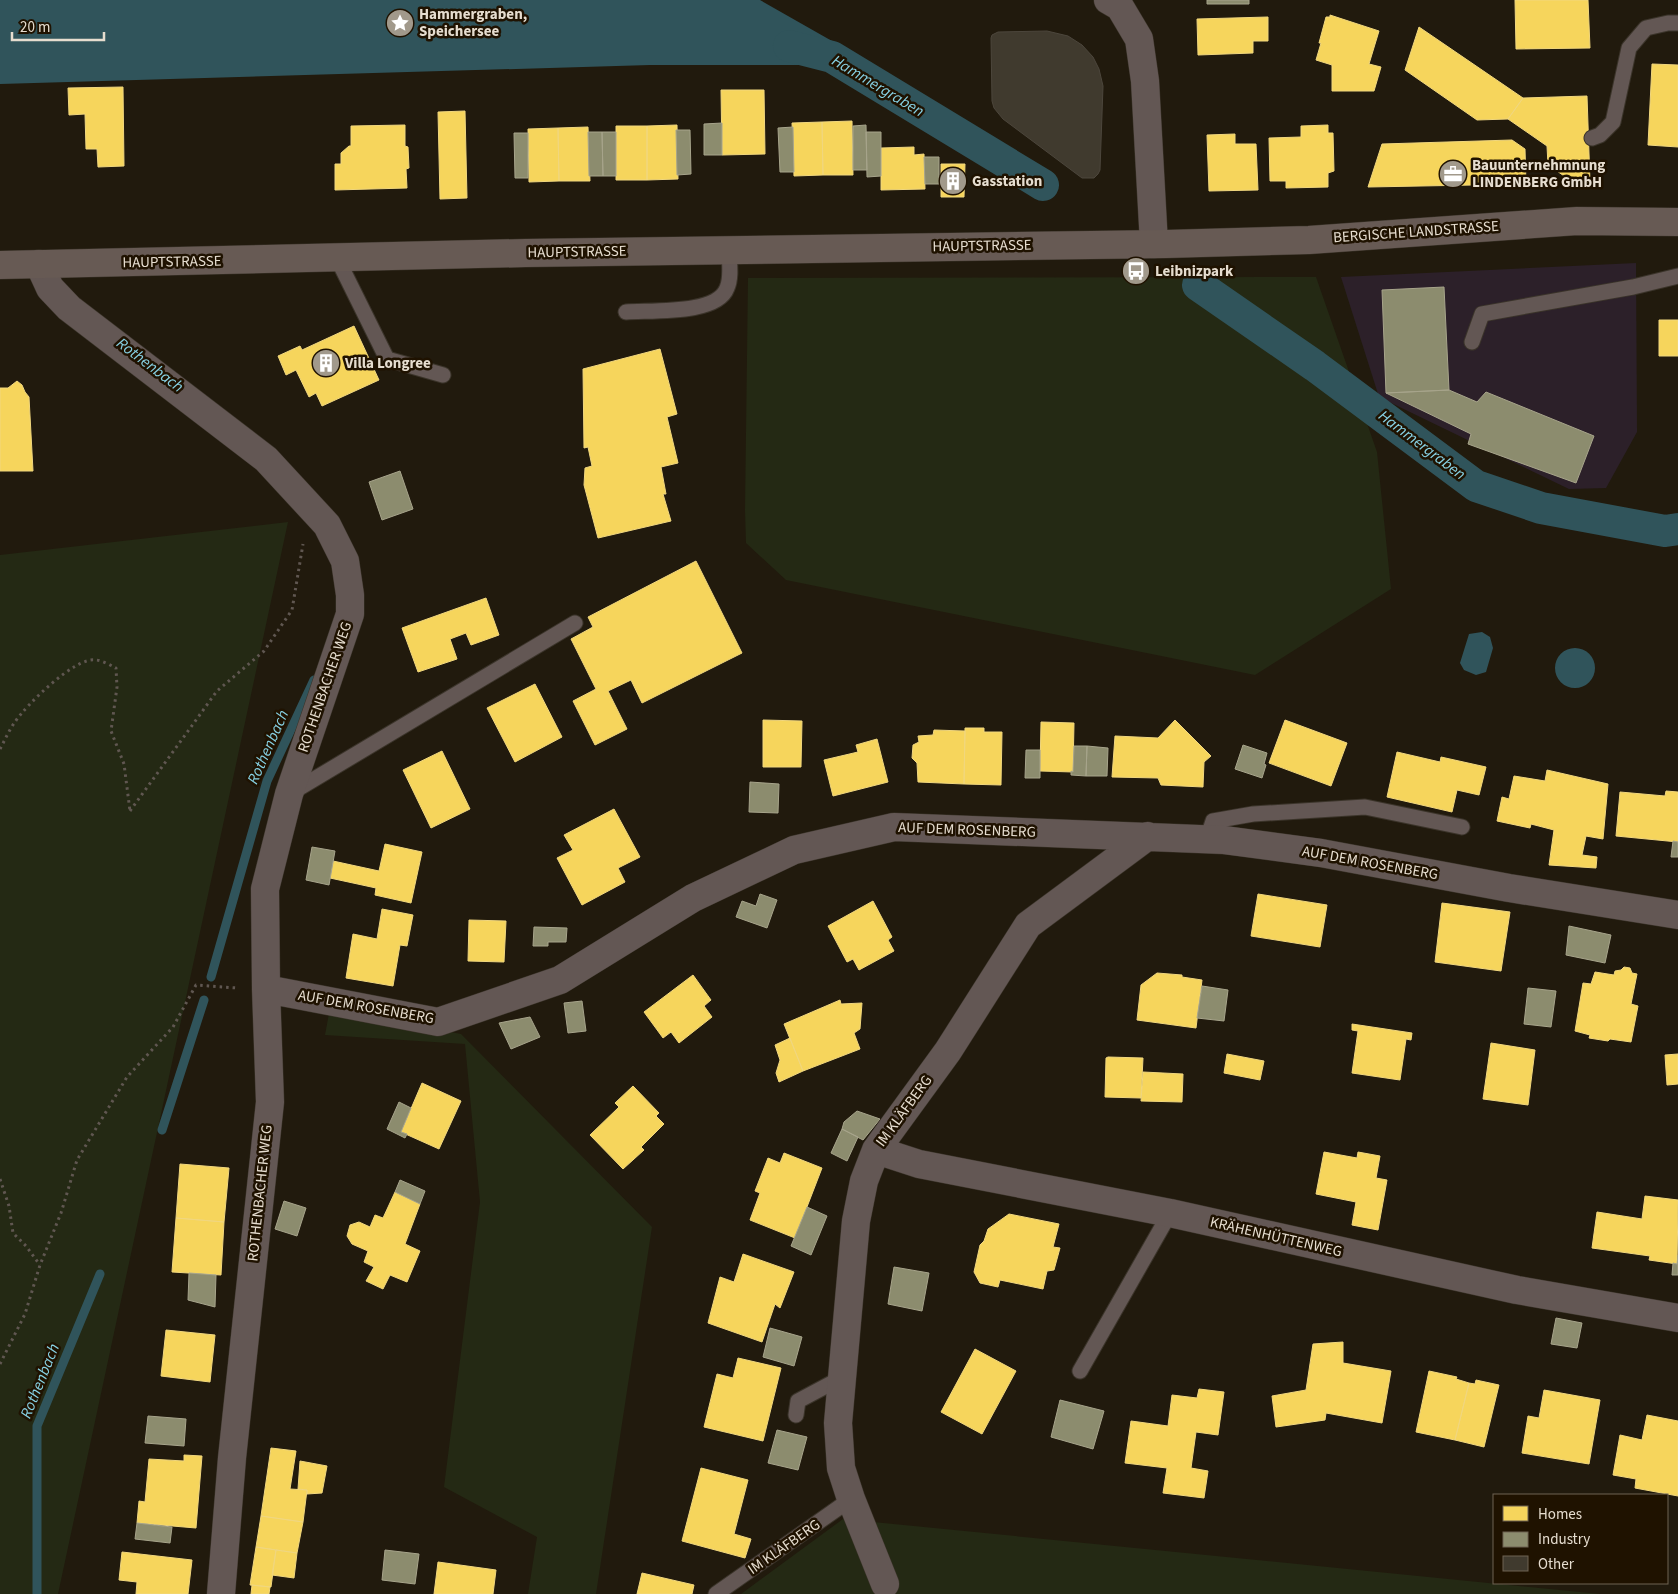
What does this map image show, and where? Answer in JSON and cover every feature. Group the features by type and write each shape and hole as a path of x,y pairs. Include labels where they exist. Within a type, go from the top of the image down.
{"main road":[{"name":"BERGISCHE LANDSTRASSE","path":"1154,244 1309,240 1577,221 1678,222"},
{"name":"HAUPTSTRASSE","path":"0,265 536,253 1154,244"}],"street":[{"path":"1118,2 1139,39 1142,56 1154,244"},
{"name":"ROTHENBACHER WEG","path":"39,264 50,288 69,308 266,459 327,525 345,561 350,596 350,614 289,794 265,889 270,1102 232,1458 221,1594"},
{"name":"AUF DEM ROSENBERG","path":"266,989 438,1022 560,980 693,898 794,850 894,827 1207,839 1321,853 1508,888 1678,915"},
{"name":"IM KLÄFBERG","path":"885,1584 851,1499 841,1468 838,1423 856,1221 864,1181 876,1150 948,1051 1028,925 1148,836"},
{"name":"KRÄHENHÜTTENWEG","path":"876,1150 919,1164 1170,1213 1518,1290 1678,1318"}],"lane":[{"path":"1592,138 1600,135 1612,122 1629,48 1646,28 1668,23 1678,23"},
{"path":"626,312 697,308 712,304 727,289 729,250"},
{"path":"338,258 387,359 442,376"},
{"path":"1472,342 1482,314 1633,287 1678,276"},
{"name":"ROTHENBACHER WEG","path":"289,794 575,622"},
{"path":"1207,839 1213,821 1253,814 1365,807 1462,827"},
{"path":"1080,1371 1170,1213"},
{"path":"797,1408 843,1377"},
{"name":"IM KLÄFBERG","path":"716,1594 851,1499"}],"path":[{"path":"0,749 15,721 46,686 79,664 93,659 106,663 116,668 117,687 111,731 124,764 130,811 217,691 264,651 292,610 304,536"},
{"path":"0,1364 25,1314 40,1265 61,1213 77,1160 126,1077 173,1027 196,985 266,989"},
{"path":"0,1179 10,1206 13,1233 26,1246 40,1265"}],"shaded area":[{"path":"1636,263 1637,432 1606,488 1569,489 1379,397 1341,277"}],"green space":[{"path":"1316,277 1377,452 1391,589 1255,675 786,580 746,543 748,278"},
{"path":"288,522 58,1594 0,1594 0,555"},
{"path":"330,1008 461,1034 652,1227 596,1594 528,1594 537,1537 444,1487 480,1202 465,1044 325,1035"},
{"path":"843,1519 1600,1594 741,1594"}],"water":[{"name":"Hammergraben, Speichersee","path":"0,0 760,0 839,45 825,65 650,65 0,84"},
{"path":"1482,632 1490,637 1493,648 1486,672 1476,675 1464,670 1460,663 1469,634"},
{"path":"1571,648 1579,648 1586,651 1592,657 1595,668 1592,679 1586,685 1579,688 1571,688 1564,685 1558,679 1555,672 1555,664 1558,657 1564,651"}],"building: Homes":[{"path":"1515,0 1588,0 1590,48 1516,49"},
{"path":"1330,15 1379,31 1369,64 1381,67 1374,91 1332,91 1332,65 1316,60 1326,17 1330,17"},
{"path":"1268,17 1268,41 1253,41 1253,53 1198,55 1197,19"},
{"path":"1419,27 1523,98 1508,119 1477,120 1405,70"},
{"path":"1652,64 1678,65 1678,147 1648,145"},
{"path":"123,87 124,166 98,167 97,149 86,149 85,114 69,115 68,88"},
{"path":"721,90 764,90 765,154 722,155"},
{"path":"1587,96 1590,182 1573,182 1548,165 1547,146 1508,119 1523,98"},
{"path":"465,111 467,198 440,199 438,112"},
{"path":"852,121 853,175 823,175 822,122"},
{"path":"822,122 823,175 794,176 792,123"},
{"path":"405,125 405,146 408,147 409,168 406,169 407,188 335,190 335,164 341,164 341,153 351,146 351,126"},
{"path":"677,125 678,179 647,180 647,126"},
{"path":"1328,125 1328,133 1333,133 1334,171 1328,173 1328,187 1286,188 1286,181 1270,181 1269,138 1301,137 1301,126"},
{"path":"616,126 647,126 647,180 616,180"},
{"path":"588,127 590,181 559,181 558,128"},
{"path":"558,128 559,181 529,182 528,129"},
{"path":"1235,134 1235,144 1256,144 1258,190 1209,191 1207,135"},
{"path":"1512,140 1525,149 1526,184 1368,187 1382,144"},
{"path":"914,147 914,155 924,154 925,189 881,190 881,148"},
{"name":"Gasstation","path":"941,164 965,164 964,197 941,197"},
{"path":"1659,320 1678,320 1678,356 1659,356"},
{"name":"Villa Longree","path":"354,326 379,380 322,406 316,393 309,397 296,370 286,375 278,356 300,346 302,350"},
{"path":"660,349 677,414 667,417 678,463 661,467 666,494 663,494 671,521 598,538 584,485 585,468 592,466 588,447 584,448 583,369"},
{"path":"17,381 22,385 29,397 33,471 0,471 0,388 8,388"},
{"path":"696,561 742,653 642,703 631,680 608,691 627,729 595,745 573,701 596,689 571,639 593,627 588,617"},
{"path":"486,598 499,635 471,645 466,633 450,639 457,659 418,672 402,628"},
{"path":"535,684 562,737 515,762 487,708"},
{"path":"763,720 802,721 801,767 763,767"},
{"path":"1175,720 1211,756 1204,762 1203,787 1161,785 1158,778 1112,777 1115,736 1158,738"},
{"path":"1285,720 1347,743 1331,786 1269,763"},
{"path":"1041,722 1074,723 1073,772 1040,771"},
{"path":"965,728 984,728 984,732 1002,732 1001,785 964,784"},
{"path":"934,730 965,731 964,784 918,782 917,763 912,758 913,745 919,742 918,736 933,735"},
{"path":"877,739 888,782 833,796 824,760 858,752 856,745"},
{"path":"442,751 470,809 431,828 403,770"},
{"path":"1397,752 1440,762 1441,757 1486,767 1479,795 1457,790 1452,812 1387,797"},
{"path":"1547,770 1608,784 1603,839 1586,836 1582,855 1597,857 1596,868 1549,865 1554,830 1531,824 1530,828 1497,821 1502,797 1509,799 1514,776 1545,781"},
{"path":"1666,791 1678,792 1678,842 1616,836 1620,792 1665,796"},
{"path":"614,809 640,857 618,868 625,882 582,905 557,858 573,850 564,835"},
{"path":"385,844 422,852 411,903 375,895 376,888 330,878 333,861 379,871"},
{"path":"1258,894 1327,905 1320,947 1251,936"},
{"path":"873,901 892,937 888,940 894,951 859,970 853,959 847,962 828,926"},
{"path":"1442,903 1510,912 1501,971 1435,962"},
{"path":"382,909 413,915 407,946 400,945 393,986 346,978 353,934 377,939"},
{"path":"469,920 506,921 504,962 468,961"},
{"path":"1624,967 1630,968 1632,973 1637,974 1631,1004 1638,1006 1631,1042 1589,1038 1590,1035 1575,1031 1583,983 1591,984 1595,972 1614,975 1615,971 1621,970"},
{"path":"1157,973 1182,975 1182,977 1202,980 1196,1028 1137,1020 1141,985"},
{"path":"693,975 711,1000 704,1006 712,1017 679,1043 671,1032 663,1038 644,1012"},
{"path":"840,1000 841,1004 862,1003 860,1029 854,1033 860,1049 803,1071 784,1024"},
{"path":"1352,1024 1412,1033 1411,1040 1406,1039 1400,1080 1352,1073 1358,1031 1352,1030"},
{"path":"790,1038 803,1071 779,1082 776,1073 780,1060 775,1045"},
{"path":"1491,1043 1535,1050 1528,1105 1483,1099"},
{"path":"1227,1054 1264,1061 1260,1080 1224,1073"},
{"path":"1678,1054 1678,1084 1667,1085 1665,1055"},
{"path":"1106,1058 1143,1058 1141,1098 1105,1097"},
{"path":"1143,1072 1183,1074 1182,1102 1141,1101"},
{"path":"422,1083 461,1101 439,1149 401,1132"},
{"path":"633,1086 659,1113 656,1116 664,1124 641,1147 644,1150 623,1169 590,1135 619,1107 615,1103"},
{"path":"1324,1152 1357,1158 1358,1152 1380,1156 1376,1178 1387,1180 1378,1230 1352,1225 1356,1202 1316,1194"},
{"path":"784,1153 822,1168 795,1238 750,1220 760,1193 755,1191 768,1158 780,1163"},
{"path":"180,1164 229,1168 224,1222 176,1218"},
{"path":"395,1192 420,1204 405,1244 420,1251 407,1282 390,1275 383,1289 366,1281 374,1267 364,1262 368,1251 352,1244 347,1236 350,1225 359,1222 370,1227 375,1215 383,1218"},
{"path":"1645,1196 1678,1200 1677,1264 1649,1260 1650,1256 1592,1248 1597,1212 1642,1219"},
{"path":"1009,1214 1059,1224 1053,1247 1060,1248 1054,1270 1047,1271 1043,1289 1000,1280 998,1287 980,1283 974,1272 980,1245 984,1241 988,1229"},
{"path":"176,1218 224,1222 221,1275 172,1272"},
{"path":"743,1254 794,1272 780,1308 775,1304 762,1342 708,1323 720,1277 734,1282"},
{"path":"166,1330 215,1335 210,1382 161,1376"},
{"path":"1343,1342 1343,1363 1391,1371 1382,1423 1326,1413 1325,1420 1276,1427 1272,1396 1306,1390 1313,1344"},
{"path":"975,1349 1016,1371 982,1434 941,1412"},
{"path":"738,1358 781,1368 763,1441 704,1427 717,1374 733,1378"},
{"path":"1429,1371 1457,1377 1456,1379 1469,1383 1455,1440 1416,1432"},
{"path":"1476,1380 1499,1385 1484,1447 1455,1440 1469,1383 1475,1384"},
{"path":"1199,1389 1224,1392 1218,1435 1196,1432 1191,1468 1208,1471 1204,1498 1163,1493 1167,1468 1125,1463 1131,1421 1168,1426 1172,1395 1197,1398"},
{"path":"1544,1390 1600,1400 1589,1464 1522,1453 1528,1416 1539,1418"},
{"path":"1647,1415 1678,1421 1678,1496 1635,1488 1636,1479 1613,1475 1620,1435 1642,1440"},
{"path":"271,1448 296,1451 290,1489 307,1490 303,1522 261,1516"},
{"path":"184,1455 202,1456 196,1528 137,1523 139,1501 145,1502 149,1459 184,1461"},
{"path":"300,1461 327,1466 322,1493 307,1494 307,1490 298,1489"},
{"path":"701,1468 748,1480 734,1534 751,1539 745,1558 682,1541"},
{"path":"261,1516 303,1522 297,1553 256,1547"},
{"path":"256,1547 276,1550 271,1587 250,1585"},
{"path":"276,1550 297,1553 294,1578 272,1575"},
{"path":"122,1552 192,1560 188,1594 136,1594 137,1582 119,1580"},
{"path":"438,1562 496,1570 493,1594 434,1594"},
{"path":"642,1573 694,1585 692,1594 637,1594"},
{"path":"252,1585 270,1587 269,1594 251,1594"}],"building: Industry":[{"path":"1207,0 1249,0 1249,4 1207,4"},
{"path":"722,123 722,155 704,155 704,124"},
{"path":"866,125 867,170 853,170 853,126"},
{"path":"793,127 794,172 780,172 778,128"},
{"path":"676,130 690,130 691,174 677,175"},
{"path":"588,132 602,132 603,176 589,176"},
{"path":"602,132 616,132 616,176 603,176"},
{"path":"866,132 881,132 881,176 867,177"},
{"path":"514,133 528,133 528,178 515,178"},
{"path":"924,157 939,157 939,184 925,184"},
{"path":"1444,287 1449,390 1386,393 1382,290"},
{"path":"1449,390 1477,402 1486,392 1594,436 1576,483 1468,444 1471,434 1386,393"},
{"path":"400,471 413,509 382,520 369,482"},
{"path":"1243,745 1267,753 1262,778 1235,769"},
{"path":"1074,746 1087,746 1086,776 1071,775 1071,771 1073,772"},
{"path":"1087,746 1108,748 1107,776 1086,776"},
{"path":"1026,750 1040,750 1040,778 1025,778"},
{"path":"750,782 779,784 778,813 749,812"},
{"path":"1673,841 1678,842 1678,857 1671,857"},
{"path":"312,847 335,851 329,885 306,880"},
{"path":"760,894 777,900 767,928 736,917 742,901 756,906"},
{"path":"1569,926 1611,935 1605,963 1566,955"},
{"path":"534,927 567,928 566,942 548,942 548,946 533,946"},
{"path":"1202,986 1228,990 1224,1021 1197,1018"},
{"path":"1528,988 1556,991 1551,1027 1524,1024"},
{"path":"582,1001 586,1031 568,1033 564,1003"},
{"path":"530,1017 540,1037 511,1049 499,1023"},
{"path":"399,1102 411,1108 401,1132 407,1134 405,1138 387,1129"},
{"path":"857,1111 880,1119 863,1140 842,1129 844,1122"},
{"path":"842,1129 858,1137 847,1161 831,1153"},
{"path":"400,1180 425,1191 420,1204 395,1192"},
{"path":"284,1201 306,1208 297,1236 275,1229"},
{"path":"807,1207 827,1216 811,1255 791,1246"},
{"path":"1678,1255 1678,1275 1672,1275 1673,1263 1677,1264"},
{"path":"894,1267 929,1273 922,1311 888,1304"},
{"path":"189,1273 216,1275 215,1307 188,1300"},
{"path":"1556,1318 1582,1323 1577,1348 1551,1344"},
{"path":"770,1328 802,1337 794,1366 763,1357"},
{"path":"1060,1400 1104,1411 1093,1449 1051,1437"},
{"path":"148,1416 186,1419 184,1446 145,1443"},
{"path":"777,1430 807,1437 798,1470 768,1463"},
{"path":"137,1523 172,1527 170,1543 135,1539"},
{"path":"385,1550 419,1554 415,1584 382,1580"}],"building: Other":[{"path":"1047,31 1068,36 1082,45 1093,57 1099,69 1103,86 1100,170 1094,178 1082,178 1003,119 994,108 992,101 992,35 998,32"}],"waterway":[{"name":"Hammergraben","path":"789,46 832,57 1043,185"},
{"name":"Hammergraben","path":"1198,285 1315,366 1476,486 1541,508 1665,531 1678,529"},
{"name":"Rothenbach","path":"211,977 267,781 314,680"},
{"name":"Rothenbach","path":"162,1130 204,1000"},
{"name":"Rothenbach","path":"37,1594 37,1426 100,1274"}],"place":[{"name":"Hammergraben, Speichersee","path":"400,23"},
{"name":"Bauunternehmnung LINDENBERG GmbH","path":"1453,174"},
{"name":"Gasstation","path":"953,181"},
{"name":"Leibnizpark","path":"1136,271"},
{"name":"Villa Longree","path":"326,363"}]}
